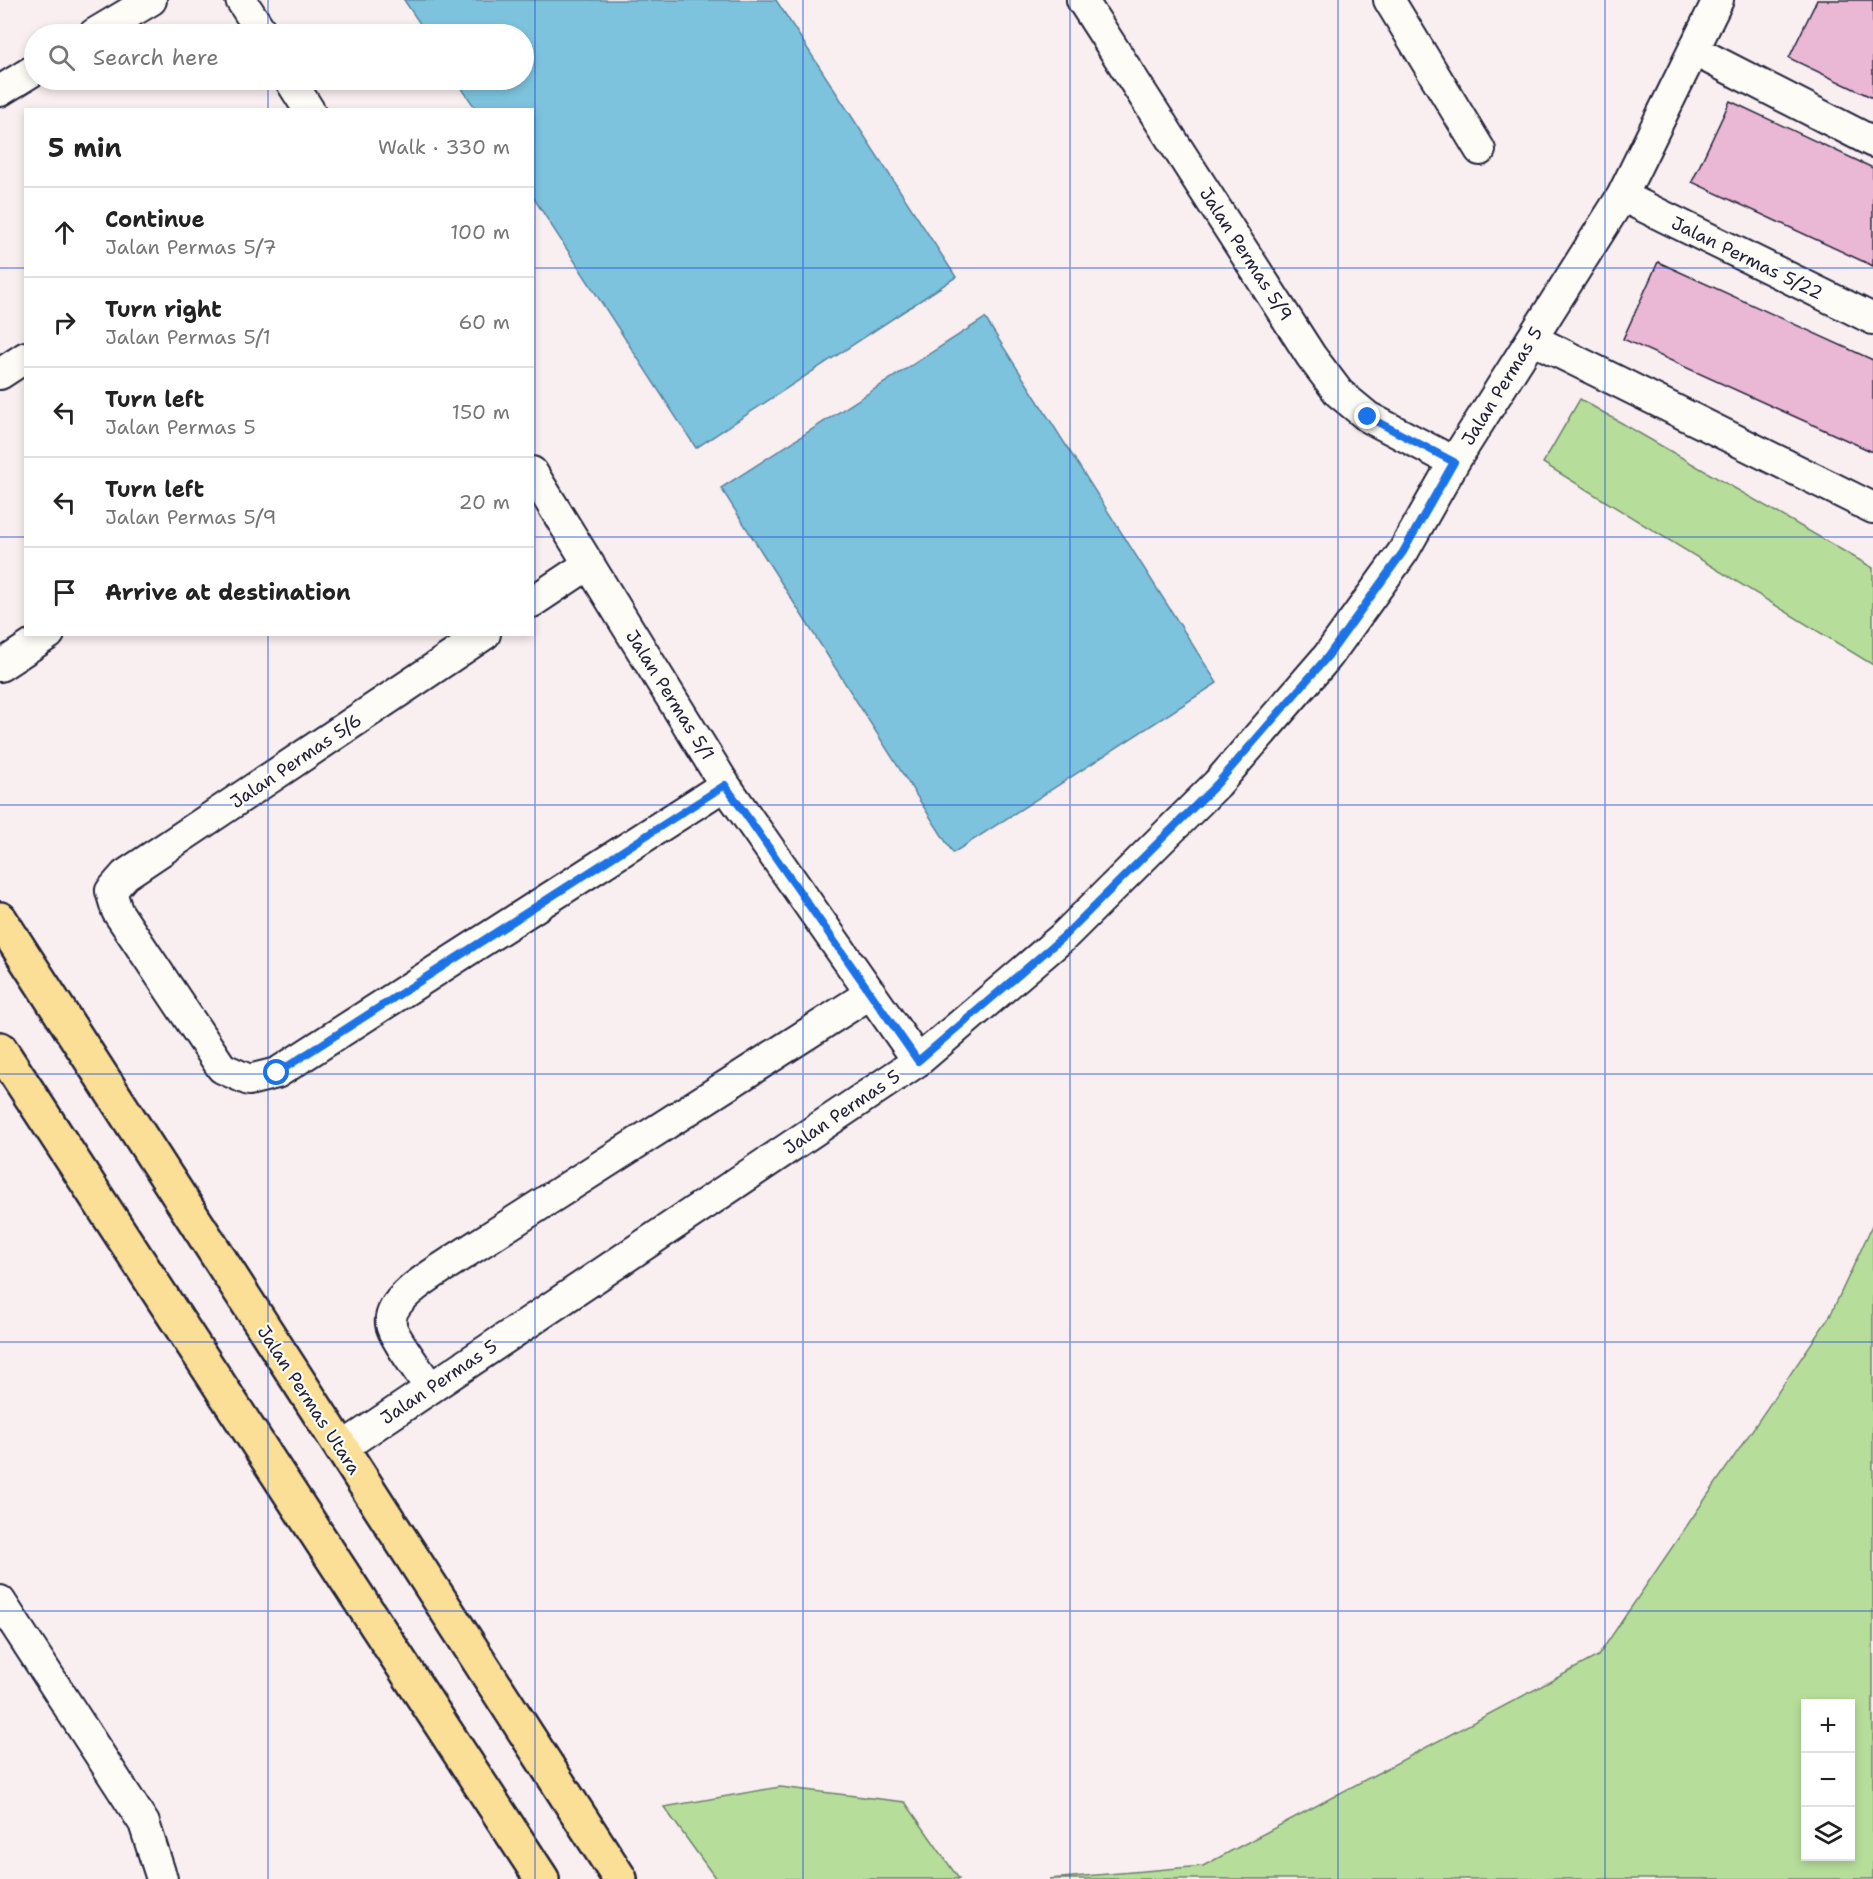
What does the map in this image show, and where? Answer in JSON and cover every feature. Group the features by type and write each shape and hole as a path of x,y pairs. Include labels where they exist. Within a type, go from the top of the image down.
{"main road":[{"name":"Jalan Permas Utara","path":"0,919 340,1449 620,1879"},
{"path":"0,1049 542,1879"}],"street":[{"path":"111,24 151,0"},
{"path":"241,0 257,24"},
{"name":"Jalan Permas 5/9","path":"1082,0 1311,356 1339,393 1368,417 1454,462"},
{"path":"1389,0 1480,150"},
{"name":"Jalan Permas 5","path":"340,1449 918,1061 1063,937 1217,784 1328,656 1403,552 1454,462 1622,196 1718,0"},
{"path":"1695,51 1873,142"},
{"path":"0,91 24,76"},
{"path":"296,90 308,108"},
{"name":"Jalan Permas 5/22","path":"1622,196 1873,319"},
{"path":"1532,339 1873,508"},
{"path":"0,374 24,358"},
{"name":"Jalan Permas 5/1","path":"534,475 725,785 918,1061"},
{"path":"534,601 589,564"},
{"path":"0,666 46,636"},
{"name":"Jalan Permas 5/6","path":"481,636 125,875 111,891 117,911 222,1068 249,1080 277,1073 725,785"},
{"path":"430,1388 391,1326 391,1314 405,1295 454,1260 871,993"},
{"path":"0,1601 144,1823 162,1879"}],"green space":[{"path":"1580,399 1873,568 1873,665 1543,463"},
{"path":"1873,1224 1873,1879 1049,1879 1203,1866 1598,1656 1830,1316"},
{"path":"780,1787 905,1802 959,1879 716,1879 664,1807"}],"water":[{"path":"404,0 776,0 956,277 696,448 534,199 534,108 475,108 463,90 534,90 534,24 420,24"},
{"path":"985,318 1217,683 953,853 721,488"}],"building":[{"path":"1817,0 1873,0 1873,98 1789,58"},
{"path":"1730,101 1873,168 1873,266 1692,182"},
{"path":"1658,262 1873,360 1873,452 1623,339"}],"route":[{"path":"277,1073 725,785 918,1061 1063,937 1217,784 1328,656 1403,552 1454,462 1368,417"}]}
